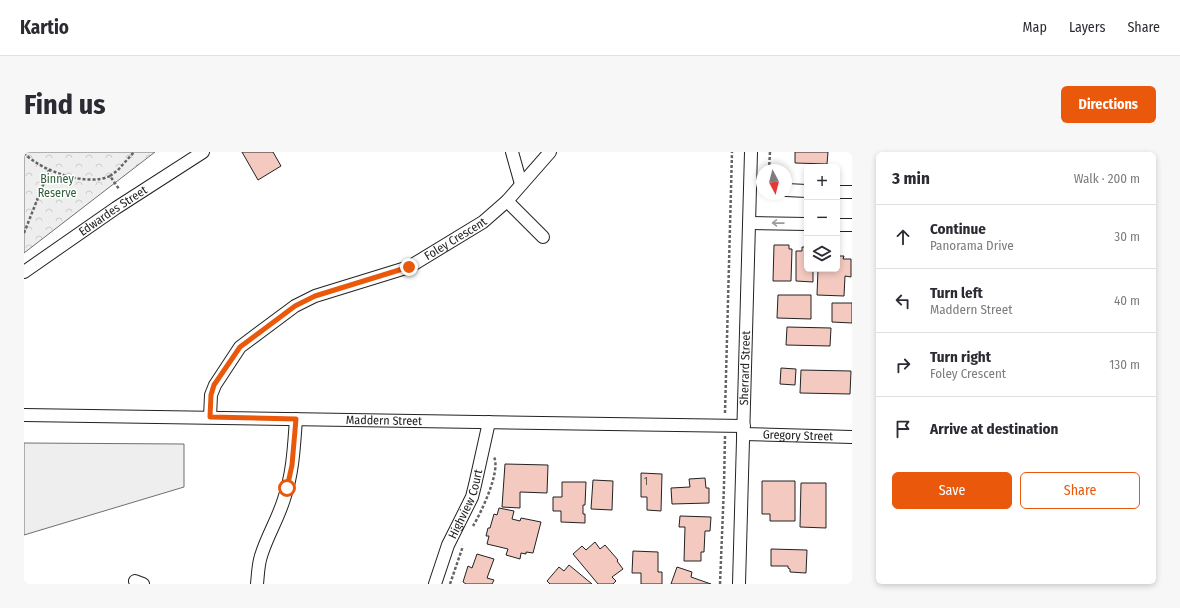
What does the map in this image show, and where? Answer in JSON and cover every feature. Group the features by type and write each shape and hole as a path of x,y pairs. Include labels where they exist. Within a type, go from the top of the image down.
{"street":[{"name":"Edwardes Street","path":"24,272 109,212 203,152"},
{"path":"512,152 521,184"},
{"name":"Foley Crescent","path":"210,417 211,395 214,385 235,353 246,342 292,308 311,298 409,267 483,222 507,201 550,152"},
{"name":"Sherrard Street","path":"739,584 750,223 756,189 751,152"},
{"path":"792,190 804,191"},
{"path":"840,192 852,192"},
{"path":"507,201 543,237"},
{"path":"750,223 804,224"},
{"path":"840,225 852,225"},
{"name":"Maddern Street","path":"24,415 725,426 744,430"},
{"path":"257,584 260,558 281,507 287,488 292,465 296,419"},
{"name":"Highview Court","path":"435,584 448,545 472,497 488,422"},
{"name":"Gregory Street","path":"744,430 852,437"}],"path":[{"path":"24,153 38,165 49,170 70,176 99,180 110,176 118,170 134,152"},
{"path":"720,584 724,486 732,152"},
{"path":"769,164 770,152"},
{"path":"24,233 49,170"},
{"path":"110,176 119,189"}],"green space":[{"name":"Binney Reserve","path":"24,152 155,152 24,253"},
{"path":"24,443 184,444 184,487 24,535"}],"building":[{"path":"242,152 273,152 281,166 258,180"},
{"path":"795,152 828,152 827,164 795,163"},
{"path":"774,245 789,245 789,249 792,249 791,281 773,281"},
{"path":"802,247 804,247 804,272 813,272 813,282 796,281 796,251 802,251"},
{"path":"840,256 844,256 843,259 851,259 851,277 845,276 844,296 817,295 818,272 840,272"},
{"path":"778,295 811,295 811,319 777,318"},
{"path":"832,303 852,303 852,323 832,322"},
{"path":"787,327 831,328 830,346 786,345"},
{"path":"781,368 796,369 795,385 780,384"},
{"path":"801,370 851,371 850,394 800,393"},
{"path":"505,464 548,465 547,493 520,492 520,508 502,507"},
{"path":"641,473 662,474 661,511 647,510 647,497 641,497"},
{"path":"705,478 706,488 709,488 709,503 672,504 671,488 690,487 689,479"},
{"path":"593,480 613,481 612,510 591,509"},
{"path":"762,481 795,481 795,521 770,521 770,514 762,514"},
{"path":"562,482 586,482 585,505 583,505 585,523 561,522 561,511 553,511 553,497 562,497"},
{"path":"801,483 826,483 826,528 800,527"},
{"path":"499,508 514,511 512,519 520,521 521,518 541,522 533,553 521,553 520,559 506,555 508,549 487,544 489,536 486,536 488,528 490,528 494,514 497,515"},
{"path":"680,516 711,517 710,531 705,531 704,552 701,552 701,561 684,561 685,527 679,527"},
{"path":"595,542 600,549 605,545 618,560 617,561 623,569 612,577 616,581 613,584 598,584 573,554 582,546 586,550"},
{"path":"771,549 807,550 806,573 790,572 788,566 771,566"},
{"path":"633,551 658,552 658,572 662,572 662,584 641,584 641,573 632,573"},
{"path":"477,554 494,559 487,578 494,580 492,584 466,584 463,582 468,566 472,568"},
{"path":"569,565 592,584 550,584 547,581 559,567 564,571"},
{"path":"677,567 692,572 691,577 711,584 671,584"}],"route":[{"path":"287,488 292,465 296,419 210,417 211,395 216,381 240,347 302,301 409,267"}]}
